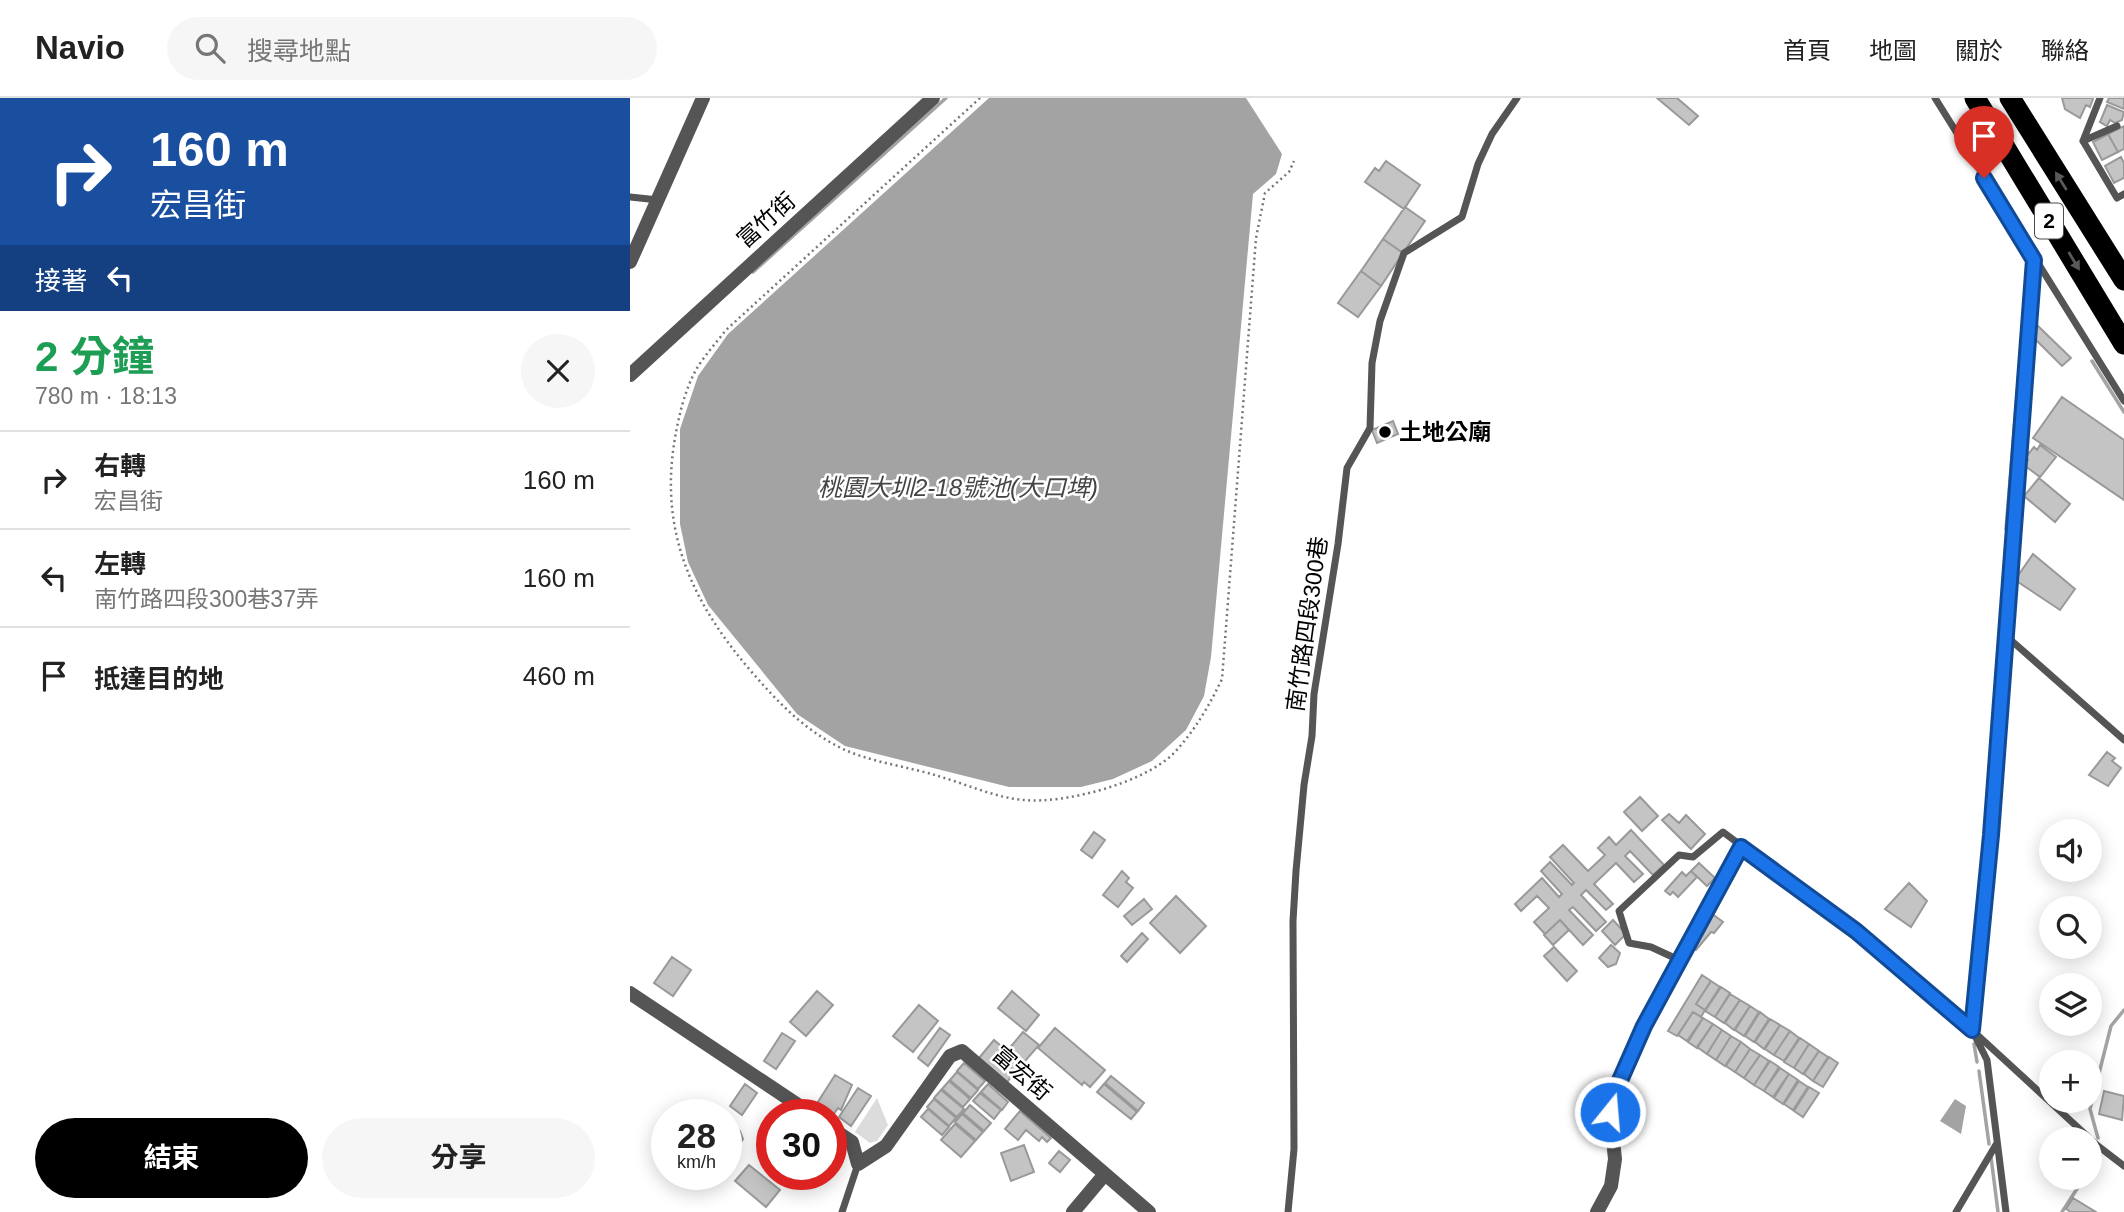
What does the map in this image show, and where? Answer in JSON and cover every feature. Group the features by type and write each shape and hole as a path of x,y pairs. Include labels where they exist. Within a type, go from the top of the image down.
{"highway":[{"name":"2","path":"1975,98 2124,344"},
{"name":"2","path":"2010,98 2124,280"}],"street":[{"path":"630,261 703,98"},
{"name":"富竹街","path":"630,375 933,98"},
{"path":"1597,1212 1611,1186 1614,1172 1610,1112 1614,1094 1644,1026 1741,847"},
{"path":"630,993 789,1099"},
{"name":"富宏街","path":"858,1164 886,1146 950,1056 962,1051 1105,1174"},
{"path":"847,1139 852,1142 858,1164"},
{"path":"1073,1212 1105,1174 1149,1212"}],"lane":[{"name":"南竹路四段300巷","path":"1288,1212 1294,1149 1293,921 1296,871 1304,785 1312,736 1314,694 1338,544 1347,467 1370,428 1372,363 1380,321 1405,253 1462,217 1478,164 1492,134 1517,98"},
{"path":"1935,98 2124,401"},
{"path":"2084,141 2100,98"},
{"path":"2084,141 2117,126"},
{"path":"2084,141 2120,196"},
{"path":"630,197 658,200"},
{"path":"2006,1212 1987,1060 1972,1030 1991,835 2034,260"},
{"path":"2005,640 2013,642 2124,740"},
{"path":"1679,960 1651,947 1629,943 1619,911 1679,855 1693,857 1723,832 1856,931 1972,1030 2063,1116 2124,1166"},
{"path":"1956,1212 1997,1142"},
{"path":"842,1212 858,1164"}],"path":[{"path":"980,98 726,330 696,369 677,423 671,490 680,557 704,609 731,648 790,715 839,748 1016,799 1074,797 1124,783 1171,755 1204,716 1222,679 1256,238 1265,193 1289,172 1294,161"}],"shaded area":[{"path":"877,1098 888,1125 877,1141 870,1143 855,1132"}],"water":[{"name":"桃園大圳2-18號池(大口埤)","path":"989,98 1246,98 1282,154 1276,174 1253,194 1211,657 1204,696 1186,730 1152,761 1113,779 1081,787 1009,787 845,746 797,714 708,605 688,562 680,524 680,429 698,376 728,334"},
{"path":"1955,1099 1966,1106 1961,1134 1940,1121"}],"building":[{"path":"1657,98 1677,98 1698,116 1689,125"},
{"path":"2062,98 2093,99 2090,107 2086,105 2080,118 2065,109"},
{"path":"2109,98 2124,98 2124,109 2107,102"},
{"path":"2107,105 2124,112 2122,120 2115,123 2110,120 2107,126 2100,122"},
{"path":"2124,126 2124,149 2118,152 2108,134"},
{"path":"2108,134 2118,152 2102,160 2093,142"},
{"path":"2121,157 2124,163 2124,178 2114,183 2105,166"},
{"path":"1386,161 1420,185 1404,209 1365,182 1375,168 1379,171"},
{"path":"1405,207 1425,221 1403,253 1383,239"},
{"path":"1383,239 1403,253 1381,286 1361,271"},
{"path":"1361,271 1381,286 1358,317 1338,303"},
{"path":"2038,326 2071,358 2062,366 2030,334"},
{"path":"2062,397 2124,440 2124,500 2033,438"},
{"name":"土地公廟","path":"1393,421 1398,434 1377,443 1372,430"},
{"path":"2040,445 2056,457 2040,477 2024,465 2028,460 2025,458 2034,447 2037,450"},
{"path":"2039,478 2070,504 2055,522 2024,496"},
{"path":"2033,554 2075,589 2060,610 2015,580"},
{"path":"2107,752 2115,758 2112,761 2121,768 2108,786 2089,775"},
{"path":"1640,797 1658,816 1642,831 1624,812"},
{"path":"1669,814 1679,823 1686,815 1705,834 1691,849 1662,820"},
{"path":"1631,830 1664,865 1653,875 1630,851 1625,856 1643,874 1634,882 1616,863 1594,884 1613,904 1606,910 1586,890 1581,895 1606,922 1596,931 1573,907 1569,910 1593,935 1583,945 1560,920 1545,934 1534,922 1549,908 1537,896 1521,911 1515,904 1542,878 1559,897 1562,894 1541,871 1550,862 1572,885 1574,883 1550,857 1563,845 1588,871 1605,855 1598,848 1609,837 1616,845"},
{"path":"1094,832 1105,840 1092,858 1081,850"},
{"path":"1699,863 1715,878 1707,886 1691,871"},
{"path":"1122,871 1129,878 1126,882 1133,888 1118,907 1103,895"},
{"path":"1691,871 1697,877 1678,897 1673,892 1670,895 1665,891 1682,872 1686,876"},
{"path":"1909,883 1927,901 1911,927 1885,909"},
{"path":"1176,896 1206,926 1180,953 1150,923"},
{"path":"1144,899 1152,909 1132,925 1124,916"},
{"path":"1711,913 1723,922 1696,950 1692,948"},
{"path":"1560,920 1569,930 1553,945 1544,935"},
{"path":"1613,920 1626,934 1615,945 1602,931"},
{"path":"1142,933 1148,939 1127,962 1121,956"},
{"path":"1611,945 1620,953 1616,964 1608,967 1599,958"},
{"path":"1554,947 1577,971 1567,981 1544,956"},
{"path":"672,957 691,970 673,996 654,983"},
{"path":"1702,975 1711,981 1696,1004 1705,1010 1701,1017 1693,1012 1677,1036 1668,1031"},
{"path":"1711,981 1720,987 1705,1010 1696,1004"},
{"path":"1721,987 1730,993 1715,1017 1705,1011"},
{"path":"817,991 833,1005 806,1036 790,1022"},
{"path":"1012,991 1039,1015 1026,1031 998,1008"},
{"path":"1730,994 1740,1000 1724,1023 1715,1017"},
{"path":"1740,1000 1750,1006 1734,1030 1725,1023"},
{"path":"919,1005 938,1021 913,1052 893,1036"},
{"path":"1750,1006 1759,1012 1744,1036 1735,1030"},
{"path":"1693,1012 1703,1018 1687,1041 1678,1035"},
{"path":"1760,1012 1769,1019 1754,1042 1745,1036"},
{"path":"1703,1018 1713,1024 1697,1048 1688,1042"},
{"path":"1770,1019 1780,1025 1764,1049 1755,1042"},
{"path":"1713,1024 1722,1030 1707,1054 1697,1047"},
{"path":"1780,1025 1790,1031 1774,1055 1765,1049"},
{"path":"940,1028 950,1035 928,1066 918,1058"},
{"path":"1055,1028 1105,1070 1090,1087 1084,1082 1082,1085 1038,1048"},
{"path":"1722,1030 1731,1036 1716,1060 1707,1054"},
{"path":"1790,1031 1799,1038 1784,1061 1774,1055"},
{"path":"1023,1032 1039,1045 1007,1082 979,1058 994,1040 1007,1051"},
{"path":"782,1033 795,1041 776,1069 764,1061"},
{"path":"1731,1036 1741,1042 1725,1066 1716,1060"},
{"path":"1800,1038 1809,1044 1794,1068 1784,1062"},
{"path":"1741,1042 1750,1049 1735,1072 1726,1066"},
{"path":"1809,1044 1819,1051 1803,1074 1794,1068"},
{"path":"1750,1049 1760,1055 1744,1078 1735,1072"},
{"path":"1819,1051 1828,1057 1813,1081 1804,1074"},
{"path":"1760,1055 1769,1061 1754,1085 1744,1078"},
{"path":"1829,1057 1838,1063 1823,1087 1813,1081"},
{"path":"1770,1061 1779,1067 1764,1091 1754,1085"},
{"path":"964,1063 985,1081 978,1089 957,1071"},
{"path":"1780,1068 1789,1074 1773,1097 1764,1091"},
{"path":"957,1072 978,1090 971,1098 950,1080"},
{"path":"1789,1074 1798,1080 1783,1104 1774,1098"},
{"path":"835,1075 852,1085 846,1099 820,1099"},
{"path":"1111,1076 1144,1103 1138,1111 1105,1083"},
{"path":"949,1081 970,1099 963,1107 942,1089"},
{"path":"1799,1081 1808,1087 1793,1110 1784,1104"},
{"path":"745,1084 757,1093 742,1115 742,1099 735,1099"},
{"path":"988,1084 1008,1102 1002,1110 981,1092"},
{"path":"1104,1084 1137,1112 1131,1119 1097,1092"},
{"path":"1809,1087 1819,1093 1803,1117 1794,1111"},
{"path":"858,1088 871,1096 851,1126 847,1123 847,1105"},
{"path":"941,1090 964,1109 957,1117 934,1098"},
{"path":"2104,1091 2124,1096 2122,1120 2099,1114 2102,1113"},
{"path":"980,1093 1001,1110 994,1119 973,1101"},
{"path":"934,1099 956,1118 949,1126 927,1107"},
{"path":"970,1105 991,1123 984,1131 963,1113"},
{"path":"928,1109 949,1127 942,1135 921,1117"},
{"path":"1020,1111 1051,1138 1047,1142 1042,1137 1039,1141 1026,1130 1018,1140 1005,1129"},
{"path":"962,1114 983,1132 976,1140 955,1122"},
{"path":"955,1124 975,1141 961,1157 941,1140"},
{"path":"1024,1145 1034,1172 1011,1181 1001,1153"},
{"path":"1059,1151 1070,1160 1060,1172 1049,1163"},
{"path":"749,1165 756,1171 756,1190 780,1190 766,1207 742,1187 742,1173"},
{"path":"2073,1198 2096,1212 2071,1212 2066,1209"}],"waterway":[{"path":"753,272 946,98"},
{"path":"2006,529 2028,262"},
{"path":"2092,361 2124,412"},
{"path":"1994,719 2004,570"},
{"path":"1988,801 1994,727"},
{"path":"1981,879 1987,811"},
{"path":"1976,940 1980,893"},
{"path":"1973,984 1975,956"},
{"path":"2095,1127 2090,1109 2111,1026 2124,1010"},
{"path":"1974,1044 1977,1062"},
{"path":"1979,1071 1989,1144"},
{"path":"1991,1157 1998,1212"},
{"path":"2062,1212 2076,1190"}],"place":[{"name":"土地公廟","path":"1385,432"}],"route":[{"path":"1610,1112 1614,1094 1644,1026 1741,847 1856,931 1972,1030 1991,835 2034,260 1984,178"}]}
